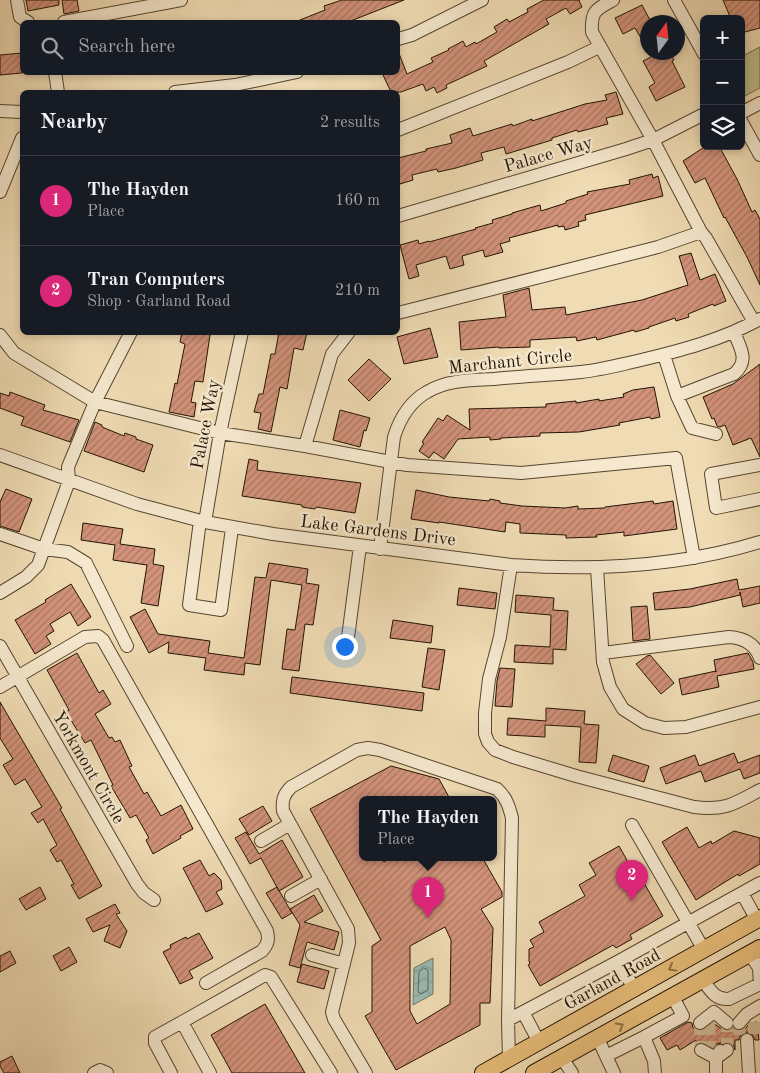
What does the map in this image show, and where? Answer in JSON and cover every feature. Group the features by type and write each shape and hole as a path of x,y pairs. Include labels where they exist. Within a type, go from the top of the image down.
{"main road":[{"name":"Garland Road","path":"483,1073 758,919"},
{"path":"534,1073 755,951"},
{"path":"544,1040 562,1058"}],"street":[{"path":"18,0 20,17 25,20"},
{"path":"75,20 181,0"},
{"path":"400,39 482,0"},
{"path":"613,0 595,10 591,18 592,32 653,140 701,232 757,321"},
{"path":"674,0 700,47"},
{"path":"400,129 568,62 599,47"},
{"path":"55,75 58,90"},
{"path":"193,90 235,85 283,75"},
{"path":"745,111 760,103"},
{"path":"0,111 20,112"},
{"name":"Palace Way","path":"400,215 626,149 653,140 700,116"},
{"path":"745,128 760,155"},
{"path":"0,192 20,143"},
{"path":"400,312 658,247 701,232"},
{"name":"Marchant Circle","path":"380,549 394,437 399,421 411,403 428,391 466,381 582,372 664,355 734,332 757,321"},
{"path":"677,396 734,374 742,368 742,354 734,332"},
{"path":"0,335 14,353 95,402 220,433 390,462 438,468 521,473 676,458 694,558"},
{"path":"0,593 26,577 38,565 69,481 68,467 95,402 129,335"},
{"name":"Palace Way","path":"232,528 221,610 189,605 202,522 241,335"},
{"path":"305,446 332,354 347,335"},
{"path":"664,355 677,396 692,428 716,434"},
{"name":"Lake Gardens Drive","path":"0,455 137,504 202,522 380,549 511,565 550,568 597,568 651,564 694,558 760,542"},
{"path":"760,465 711,474 716,508 760,499"},
{"path":"0,534 44,549 68,552 86,563 127,646"},
{"path":"347,645 360,546"},
{"path":"511,565 500,638 489,679 485,714 488,742 495,750 576,776 707,809 729,807 760,790"},
{"path":"597,568 603,653 610,687 623,709 645,723 664,728 686,728 760,707"},
{"path":"0,687 85,637 98,636 103,640 267,931 269,938 267,945 262,951 206,984"},
{"path":"603,653 729,637 738,638 753,646 760,658"},
{"name":"Yorkmont Circle","path":"0,646 137,884 144,893 154,900"},
{"path":"366,1073 334,1019 332,1012 349,943 348,929 283,811 282,802 285,793 291,787 357,750 368,748 380,750 497,789 504,795 510,806 512,818 509,1059"},
{"path":"261,841 290,824"},
{"path":"632,825 704,950"},
{"path":"291,896 320,879"},
{"path":"508,1020 619,962 760,883"},
{"path":"742,893 758,919"},
{"path":"718,998 729,999 760,984 755,951"},
{"path":"312,955 344,964"},
{"path":"619,962 634,989"},
{"path":"171,1073 155,1043 155,1037 265,975 271,978 331,1073"},
{"path":"703,980 711,992 718,998 729,1020 760,1006"},
{"path":"606,1056 683,1016 673,997"},
{"path":"522,1012 544,1040"},
{"path":"638,1015 654,1061 655,1073"},
{"path":"182,1022 210,1073"},
{"path":"598,1039 614,1073"},
{"path":"749,1073 750,1043"},
{"path":"715,1052 716,1073"},
{"path":"562,1058 572,1073"},
{"path":"94,1073 100,1070 107,1073"}],"green space":[{"path":"760,47 760,88 745,96 745,60 745,55"}],"water":[{"path":"433,958 433,994 413,1005 414,968"}],"building":[{"path":"26,0 59,0 59,5 28,11"},
{"path":"62,0 77,0 79,11 64,14"},
{"path":"342,0 404,0 353,20 300,20 325,10 324,6"},
{"path":"544,0 580,0 582,7 570,14 566,8 546,19 549,24 484,61 487,66 446,85 447,88 437,93 434,87 426,91 423,84 401,92 400,90 390,90 383,75 400,75 400,56 407,74 433,62 431,58 463,41 466,47 475,42 476,44 497,32 494,27 507,19 509,22 528,12 527,9"},
{"path":"723,0 760,0 760,28 745,32 745,15 729,15"},
{"path":"642,5 647,15 640,15 640,36 635,28 623,34 615,18"},
{"path":"20,53 20,73 0,75 0,55"},
{"path":"674,60 672,61 685,87 656,101 649,87 655,83 643,61"},
{"path":"616,92 623,114 606,118 608,124 578,132 577,130 506,154 504,147 481,153 483,160 438,172 437,169 412,175 413,180 400,184 400,158 452,143 450,135 470,128 473,136 512,124 513,126 585,104 607,100 605,95"},
{"path":"700,150 721,150 752,212 755,210 760,219 760,285 705,178 695,183 683,161"},
{"path":"652,174 653,178 658,176 663,196 585,215 586,220 578,222 579,226 565,230 564,226 558,227 558,225 509,238 510,241 500,244 503,252 485,257 483,250 462,256 464,265 450,269 446,256 416,265 419,276 409,279 400,245 418,240 419,244 429,242 476,229 493,223 492,220 540,205 541,211 588,194 587,192 630,184 629,180"},
{"path":"691,253 700,280 715,274 726,301 688,314 689,317 676,321 675,318 635,332 634,330 597,340 596,337 577,341 576,337 530,340 530,347 461,350 459,322 506,317 503,295 529,288 532,310 565,307 566,315 642,300 688,285 679,256"},
{"path":"430,328 438,357 404,364 397,337"},
{"path":"181,335 210,335 203,382 195,381 191,402 196,403 194,417 169,412 185,344 180,342"},
{"path":"278,335 306,335 303,350 294,348 287,389 280,387 271,432 258,429 261,413 254,412 259,394 263,394 271,354 275,354"},
{"path":"369,359 391,379 369,401 348,380"},
{"path":"760,364 760,457 751,438 733,445 725,425 717,426 714,418 712,419 703,397 733,384"},
{"path":"654,387 660,417 651,419 650,417 619,423 620,425 579,432 540,433 540,436 490,440 490,437 458,439 444,459 434,452 429,458 419,451 424,443 422,442 438,418 443,421 447,415 470,430 469,409 546,407 546,404 576,401 576,403 599,399 599,401 624,397 623,394 633,390"},
{"path":"10,392 45,405 43,410 79,420 70,442 21,425 24,417 0,408 0,393 9,396"},
{"path":"340,410 370,418 366,431 364,430 360,447 333,440"},
{"path":"95,422 124,436 125,433 153,445 144,472 84,451"},
{"path":"249,459 258,461 257,470 361,483 355,513 316,507 315,509 302,507 302,505 242,496"},
{"path":"6,489 32,499 19,532 0,526 0,502"},
{"path":"416,490 449,497 489,501 490,499 500,501 500,503 522,506 565,508 578,506 578,509 605,508 653,501 654,504 673,501 677,529 624,536 624,532 596,535 597,537 566,538 566,535 520,533 520,524 506,522 505,532 411,519"},
{"path":"83,523 123,529 120,544 155,549 153,564 164,566 158,606 141,603 147,565 113,560 115,545 81,540"},
{"path":"269,563 308,569 306,583 319,585 313,625 305,624 299,671 282,669 287,629 295,630 302,585 271,580 260,665 245,663 244,675 204,670 206,658 168,653 169,642 149,653 130,617 145,609 158,634 210,641 208,653 244,658 255,577 266,578"},
{"path":"737,579 739,590 760,586 760,603 743,607 740,592 740,595 690,607 655,610 653,593 690,589"},
{"path":"71,584 91,617 78,626 70,612 50,624 54,631 46,636 51,644 35,654 15,620 46,602 45,600"},
{"path":"459,588 497,593 495,609 457,605"},
{"path":"516,595 554,598 553,610 568,611 566,650 553,649 553,664 514,662 515,645 550,647 551,615 515,612"},
{"path":"647,606 650,639 633,641 631,607"},
{"path":"393,620 433,626 431,643 390,638"},
{"path":"428,648 445,650 439,690 422,687"},
{"path":"77,653 99,693 103,690 111,704 95,714 109,738 112,737 115,742 120,740 132,766 129,767 144,794 147,792 161,816 181,805 193,829 153,854 146,840 149,838 136,815 130,818 111,786 113,785 91,740 85,743 66,712 69,710 47,670"},
{"path":"748,653 753,662 754,669 717,676 719,687 682,695 679,679 716,671 714,660"},
{"path":"650,655 674,683 661,694 636,664"},
{"path":"500,668 515,669 512,707 495,706"},
{"path":"292,677 424,693 422,711 290,693"},
{"path":"0,702 62,808 60,809 102,886 79,899 71,885 74,884 61,860 57,862 50,850 57,845 43,819 38,823 31,813 42,807 25,779 15,785 3,765 13,759 0,738"},
{"path":"546,708 585,711 584,724 599,725 596,763 579,762 581,727 545,725 545,737 507,735 508,718 546,721"},
{"path":"734,753 738,763 760,755 760,773 744,779 740,769 705,782 701,771 666,784 660,768 695,755 699,766"},
{"path":"613,755 649,766 644,782 608,771"},
{"path":"391,766 439,779 448,796 359,796 359,861 484,861 502,892 502,897 481,909 493,928 490,1003 480,1003 480,1025 396,1070 365,1016 372,1012 372,946 381,940 310,809","holes":["445,927 451,940 450,1004 417,1024 410,1011 410,946"]},
{"path":"263,806 272,821 249,835 239,819"},
{"path":"687,827 699,848 711,841 712,844 734,831 760,838 760,864 739,876 738,874 696,900 662,842"},
{"path":"246,832 259,854 282,840 303,877 279,891 261,858 250,864 235,838"},
{"path":"619,846 641,885 644,883 663,916 630,935 632,939 616,948 613,945 540,986 528,965 530,964 529,949 534,947 530,940 544,932 539,922 585,896 579,885 596,875 589,863"},
{"path":"200,860 209,876 214,873 221,880 222,889 216,892 223,904 206,912 183,868"},
{"path":"40,887 46,899 26,910 19,899"},
{"path":"277,887 292,913 282,919 266,893"},
{"path":"314,895 323,911 304,922 339,932 334,950 307,942 300,968 289,965 300,925 290,909"},
{"path":"115,904 120,913 116,914 127,931 120,948 104,941 110,925 93,932 86,919"},
{"path":"199,933 213,958 189,971 193,978 180,984 163,952 171,948 170,945"},
{"path":"69,947 77,962 61,971 53,956"},
{"path":"10,951 16,963 0,972 0,956"},
{"path":"302,964 329,971 324,989 297,982"},
{"path":"265,1004 305,1073 232,1073 211,1035"},
{"path":"688,1022 692,1023 693,1028 701,1031 713,1023 725,1031 733,1028 738,1031 745,1029 750,1023 757,1022 759,1040 755,1040 751,1033 746,1032 740,1036 739,1040 735,1040 735,1050 730,1042 716,1044 713,1047 701,1042 696,1043 696,1040 680,1050 677,1045 667,1050 660,1038"},
{"path":"12,1056 20,1073 4,1073 0,1062"}],"tunnel":[{"path":"754,1022 754,1040"},
{"path":"700,1023 701,1050"},
{"path":"709,1023 710,1050"},
{"path":"727,1023 727,1050"},
{"path":"739,1023 740,1040"}],"place":[{"name":"Tran Computers","path":"632,901"},
{"name":"The Hayden","path":"428,918"}]}
